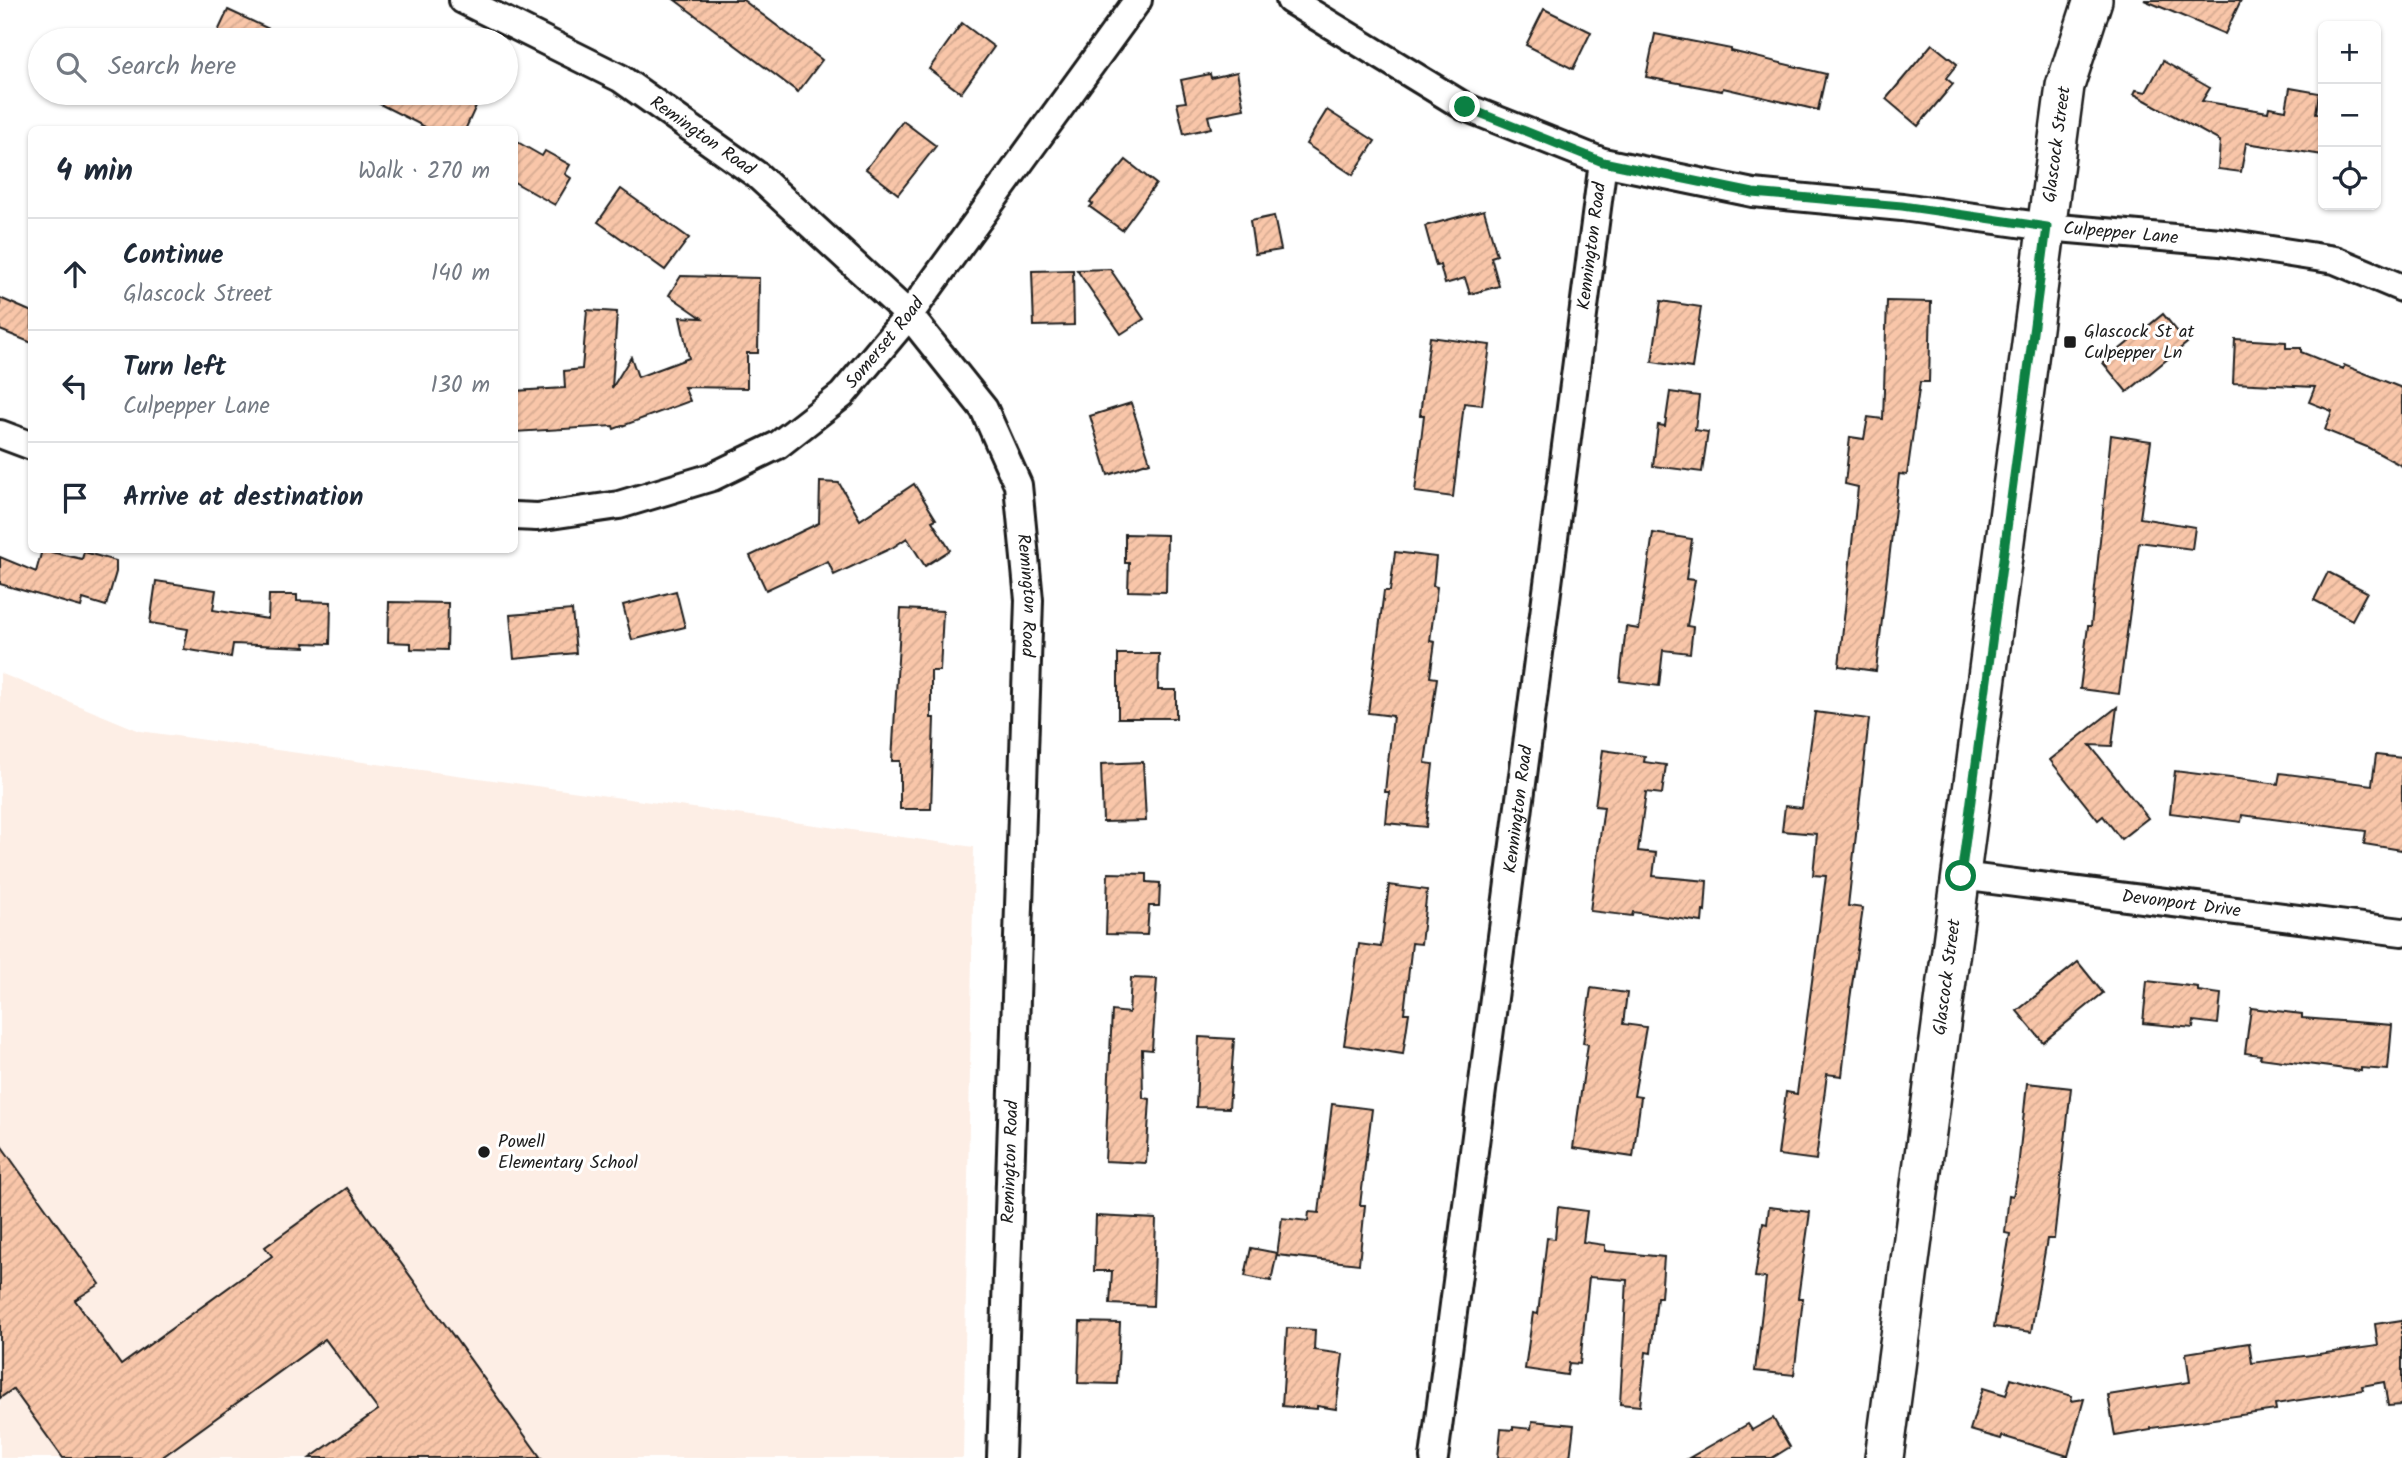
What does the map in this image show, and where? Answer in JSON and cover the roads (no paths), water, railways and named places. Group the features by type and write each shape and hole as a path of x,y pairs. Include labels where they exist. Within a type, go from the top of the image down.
{"street":[{"name":"Remington Road","path":"463,0 620,78 757,175 909,315 984,409 1018,485 1029,600 1001,1458"},
{"name":"Somerset Road","path":"518,516 537,517 620,505 712,477 778,444 842,395 909,315 1139,0"},
{"name":"Culpepper Lane","path":"1290,0 1465,107 1603,162 1753,193 1902,206 2047,227 2220,242 2335,260 2402,288"},
{"name":"Glascock Street","path":"1884,1458 2065,86 2092,0"},
{"name":"Kennington Road","path":"1434,1458 1603,162"},
{"path":"0,433 28,444"},
{"name":"Devonport Drive","path":"1961,876 2402,932"}],"place":[{"name":"Glascock St at Culpepper Ln","path":"2070,342"},
{"name":"Powell Elementary School","path":"484,1152"}]}
